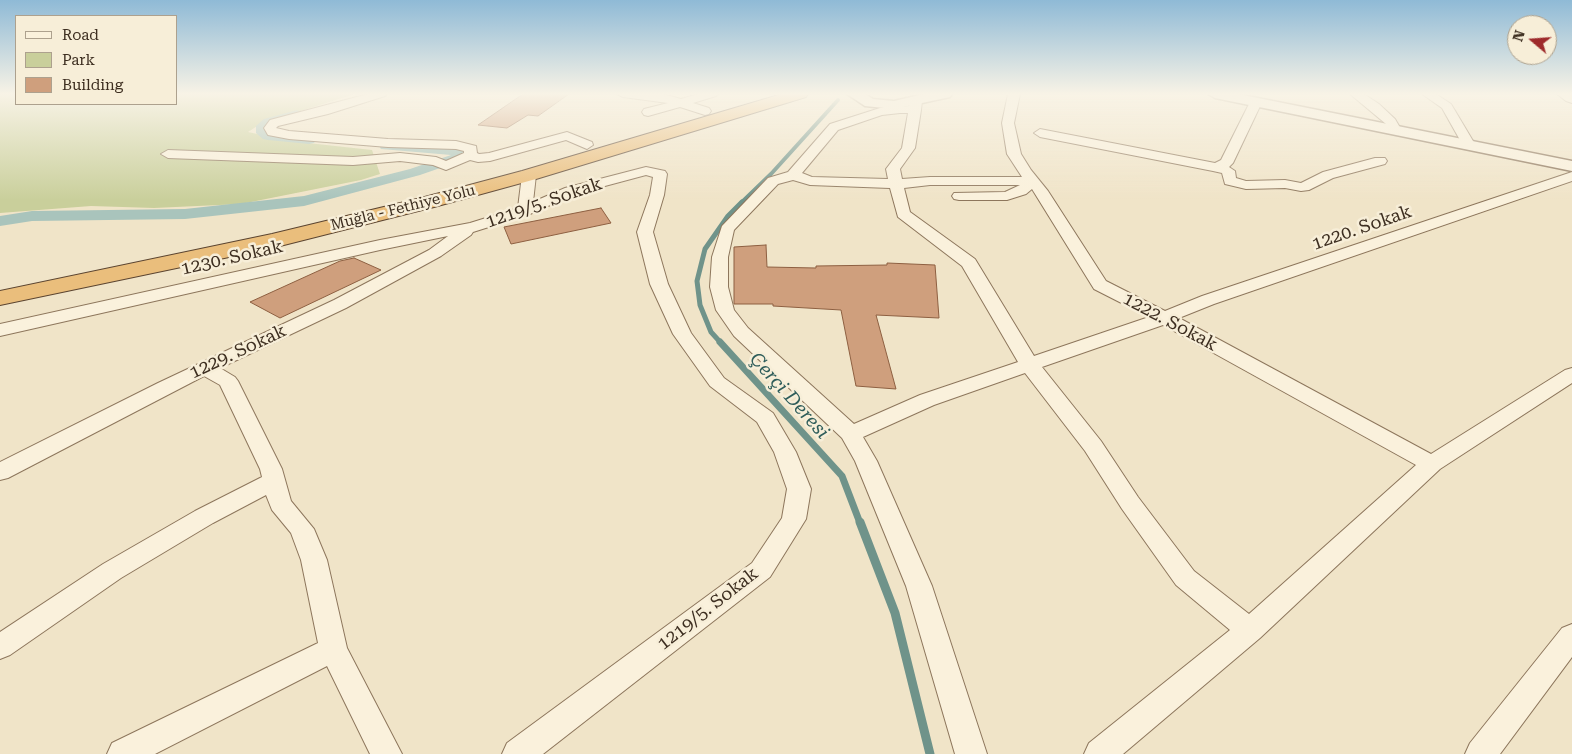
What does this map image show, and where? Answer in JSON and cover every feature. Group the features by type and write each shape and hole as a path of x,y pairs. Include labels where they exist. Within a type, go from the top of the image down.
{"highway":[{"name":"Muğla - Fethiye Yolu","path":"0,283 286,224 428,190 587,146 634,129"},
{"name":"Muğla - Fethiye Yolu","path":"0,298 272,241 530,175 683,129"}],"street":[{"path":"271,129 272,132 290,135 388,143 456,145 471,149 470,156"},
{"path":"832,129 793,175 773,181 727,229 720,257 720,287 725,310 741,332 851,434 866,461 919,586 971,754"},
{"path":"911,129 908,148 893,169 903,214 969,263 1029,364 1093,446 1130,503 1185,578 1250,630"},
{"name":"1222. Sokak","path":"1009,129 1014,154 1100,285 1432,464"},
{"path":"1216,166 1226,163 1243,129"},
{"path":"1387,129 1572,166"},
{"path":"1460,129 1470,146"},
{"path":"1040,133 1216,166 1228,172 1230,180 1246,185 1285,184 1301,187 1309,186 1328,175 1380,161"},
{"path":"168,154 353,161 400,157 441,164 470,156 478,158 490,157 567,136 587,146"},
{"name":"1219/5. Sokak","path":"473,227 526,211 570,191 646,171 660,174 657,195 645,232 659,284 682,334 717,382 765,418 785,452 799,489 794,519 761,570 518,754"},
{"path":"950,174 1029,176"},
{"path":"526,211 530,175"},
{"path":"793,175 810,181 896,184 1029,176"},
{"path":"959,196 1007,196 1021,191 1029,176"},
{"name":"1220. Sokak","path":"851,434 927,400 1164,318 1208,300 1572,176"},
{"name":"1230. Sokak","path":"0,330 380,245 473,227"},
{"name":"1229. Sokak","path":"0,472 205,368 340,304 435,253 473,227"},
{"path":"205,368 228,381 271,469 280,504 302,529 314,560 333,649 386,754"},
{"path":"1100,754 1250,630 1432,464 1572,374"},
{"path":"0,647 112,571 204,517 274,482"},
{"path":"1481,754 1572,636"},
{"path":"123,754 333,649"}],"green space":[{"path":"0,129 252,129 248,132 290,141 372,150 380,174 361,180 241,204 154,208 91,206 0,213"}],"building":[{"path":"601,208 611,223 511,244 504,227"},
{"path":"766,245 767,267 816,268 816,266 887,265 887,263 935,265 939,318 876,315 896,389 856,386 841,310 773,306 773,304 734,304 734,247"},
{"path":"354,258 381,270 280,318 250,302 340,261"}],"waterway":[{"path":"263,129 263,133 268,136 309,140"},
{"name":"Çerçi Deresi","path":"741,203 771,174 812,129"},
{"path":"0,221 32,216 185,214 304,201 415,172 461,156 465,151 386,146"},
{"name":"Çerçi Deresi","path":"721,343 711,332 700,305 697,281 705,249 728,216 741,203"},
{"name":"Çerçi Deresi","path":"720,342 842,476 860,523"},
{"name":"Çerçi Deresi","path":"860,522 895,613 930,754"}]}
